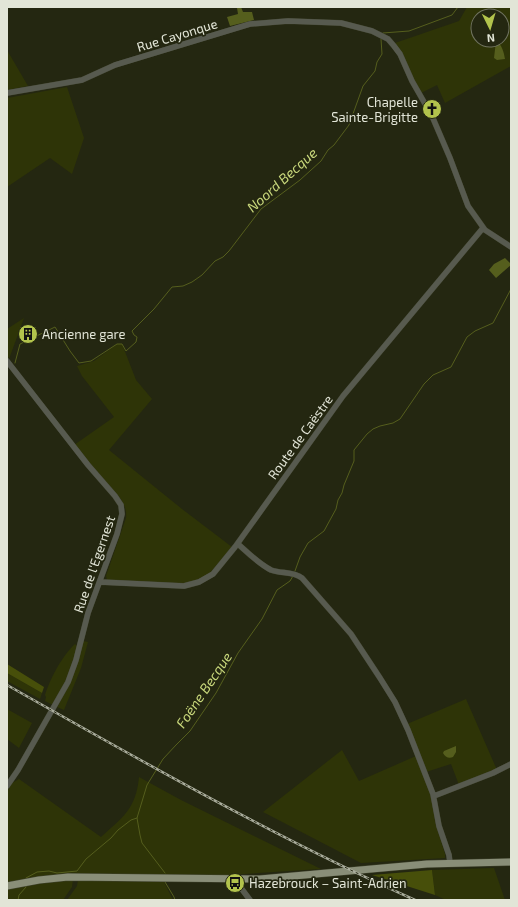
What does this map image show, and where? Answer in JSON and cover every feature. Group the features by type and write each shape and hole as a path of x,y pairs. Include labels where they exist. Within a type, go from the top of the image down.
{"main road":[{"path":"7,886 43,879 68,877 239,880 280,878 450,863 511,862"}],"street":[{"name":"Rue Cayonque","path":"7,93 82,80 115,65 221,32 257,23 294,21 341,23 357,26 379,34 392,43 400,54 412,81 431,114 447,150 466,203 483,228"},
{"path":"483,228 511,247"},
{"name":"Route de Caëstre","path":"100,582 176,586 193,584 202,581 213,574 238,544 337,404 483,228"},
{"name":"Rue de l'Egernest","path":"7,361 121,505 122,512 122,521 88,613 76,660 68,682 7,786"},
{"path":"238,544 269,568 294,574 302,578 351,634 380,678 410,734 434,796 438,826 449,855 450,863"},
{"path":"434,796 493,773 511,764"},
{"path":"239,880 241,888 250,900"}],"shaded area":[{"path":"241,7 243,12 252,12 254,20 230,26 227,17 238,14 237,8"},
{"path":"467,7 511,7 511,66 445,103 437,85 421,93 395,43 459,21"},
{"path":"495,48 502,48 505,59 497,60 494,58"},
{"path":"7,50 28,86 7,90"},
{"path":"67,87 84,138 72,174 50,158 7,187 7,98"},
{"path":"505,258 511,265 496,278 489,270 494,264"},
{"path":"24,318 9,359 7,355 7,329"},
{"path":"117,344 122,344 136,380 152,399 109,450 232,547 209,574 201,579 186,584 107,580 106,576 126,518 126,510 120,498 74,445 114,417 82,376 77,366 94,361"},
{"path":"83,641 88,642 81,668 64,710 57,707 66,691"},
{"path":"75,644 78,647 64,685 53,705 45,701 47,689 61,661"},
{"path":"7,664 44,687 42,693 7,673"},
{"path":"7,673 42,693 40,699 7,681"},
{"path":"466,699 497,770 459,785 451,764 426,772 407,724"},
{"path":"7,709 32,723 19,748 7,739"},
{"path":"456,746 456,752 453,757 446,757 443,753 444,751"},
{"path":"342,750 359,781 416,756 432,797 435,822 445,858 361,863 263,812"},
{"path":"139,777 181,800 321,869 228,875 161,876 173,900 67,900 77,886 78,880 59,874 25,879 25,885 73,879 72,887 63,900 7,900 7,790 12,783 19,779 101,837 127,812 135,797"},
{"path":"494,868 505,900 446,900 435,895 432,870"},
{"path":"432,870 435,895 372,875"}],"waterway":[{"name":"Noord Becque","path":"383,33 409,31 452,15 458,7"},
{"name":"Noord Becque","path":"15,363 20,344 55,327 79,363 91,361 117,344 122,344 126,351 136,342 137,337 132,331 154,309 172,287 183,286 202,275 215,261 223,257 229,251 261,209 300,180 321,161 328,150 334,145 349,125 363,86 375,71 377,62 382,54 381,39"},
{"name":"Foëne Becque","path":"295,571 300,557 308,543 324,531 336,509 338,500 354,461 354,450 373,429 393,423 400,419 424,384 433,375 451,367 467,337 475,331 493,323 511,289"},
{"name":"Foëne Becque","path":"165,873 142,843 140,835 137,818 147,785 163,759 190,731 216,693 238,653 262,619 277,590 290,581 293,576"},
{"path":"26,878 37,872 49,871 57,873 77,871 86,859 111,838 118,830 131,820 137,818"},
{"path":"165,882 175,900"},
{"path":"18,900 19,895 26,885"}],"railway":[{"path":"7,685 158,770 311,851 415,900"}],"place":[{"name":"Chapelle Sainte-Brigitte","path":"432,109"},
{"name":"Ancienne gare","path":"28,334"},
{"name":"Hazebrouck – Saint-Adrien","path":"235,883"}]}
